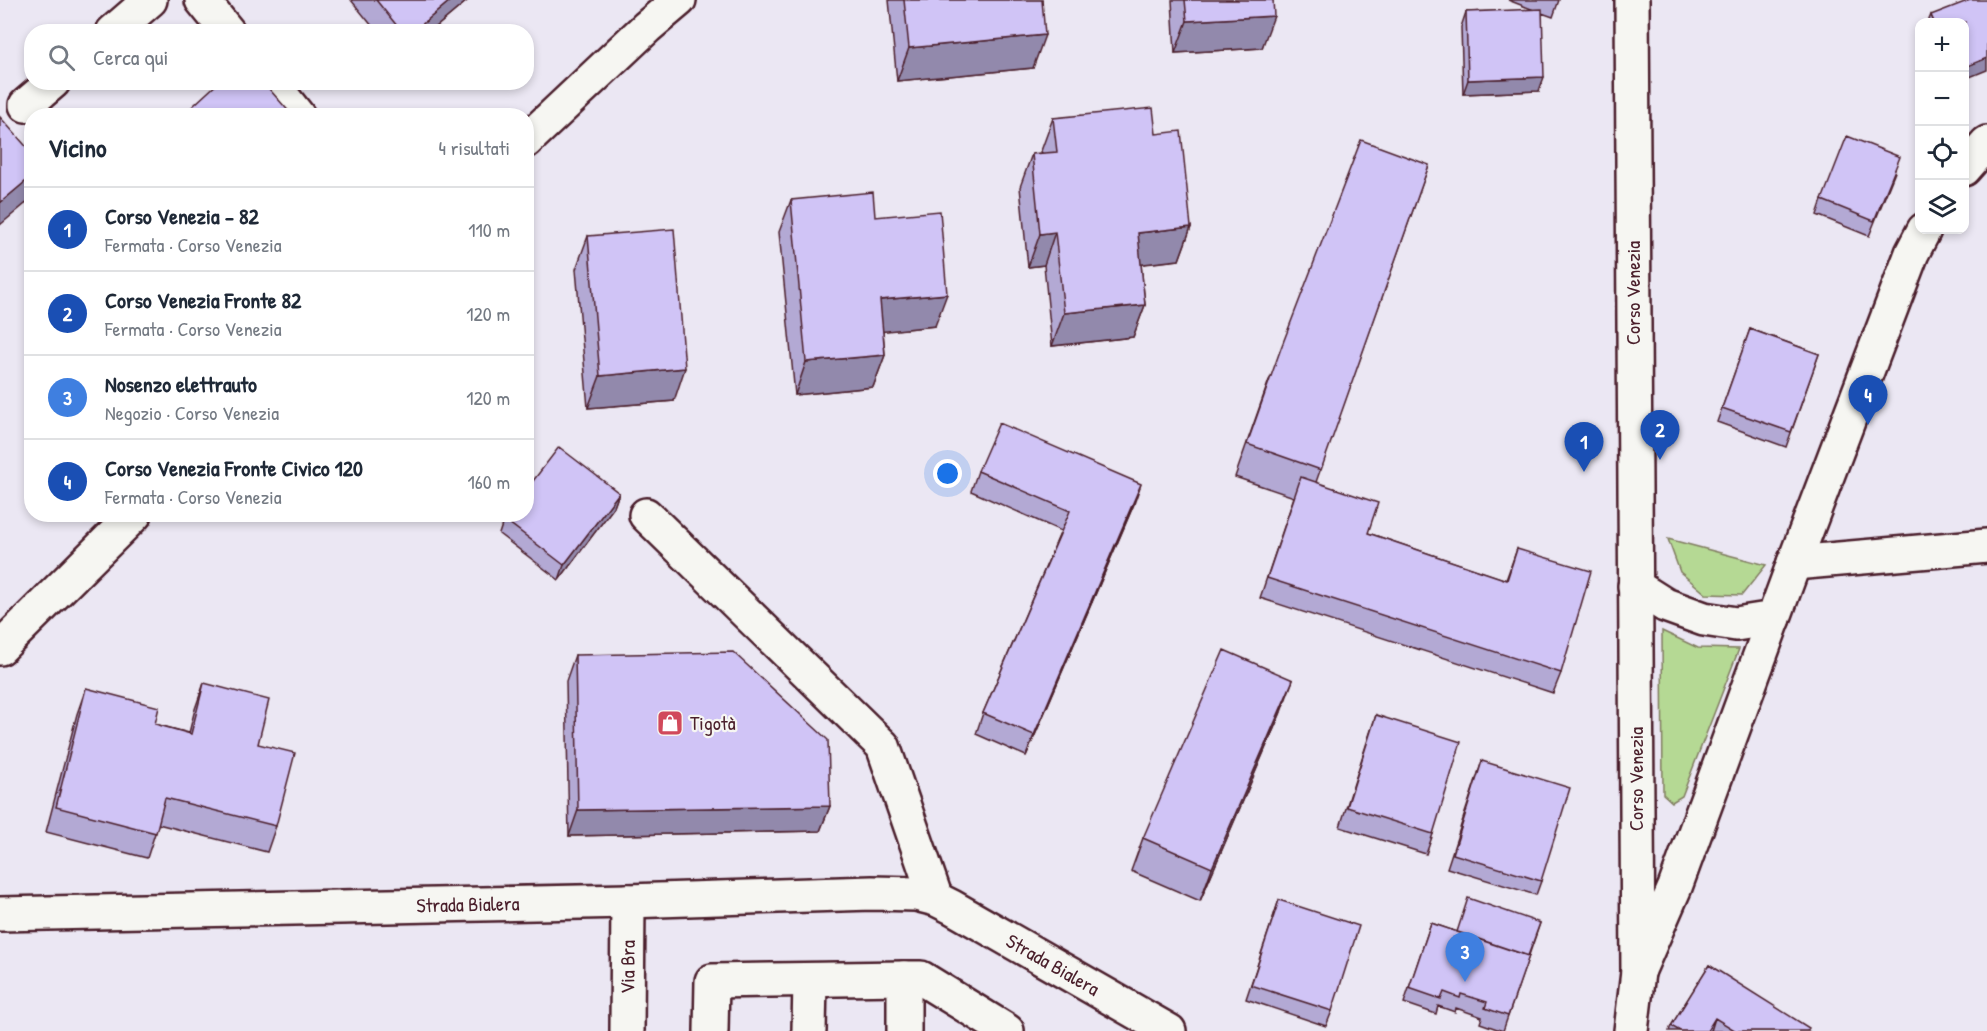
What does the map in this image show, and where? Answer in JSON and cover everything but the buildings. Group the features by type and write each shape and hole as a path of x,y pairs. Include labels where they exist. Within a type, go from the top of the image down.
{"street":[{"path":"122,24 150,0"},
{"path":"202,0 222,24"},
{"path":"534,133 647,27 679,0"},
{"name":"Corso Venezia","path":"1631,1031 1638,972 1632,0"},
{"path":"26,105 44,90"},
{"path":"277,90 291,108"},
{"path":"1969,164 1987,144"},
{"name":"Corso Venezia","path":"1638,972 1675,887 1794,563 1912,253 1922,234"},
{"path":"646,515 883,746 936,899"},
{"path":"0,648 127,522"},
{"path":"1794,563 1987,546"},
{"path":"1635,586 1665,605 1704,619 1736,624 1774,618"},
{"name":"Strada Bialera","path":"0,915 628,901 872,893 916,894 936,899 985,925 1169,1031"},
{"name":"Via Bra","path":"627,1031 628,901"},
{"path":"904,978 904,1031"},
{"path":"711,1031 712,981 904,978 921,978 1005,1030"},
{"path":"809,1031 810,980"}],"green space":[{"path":"1668,539 1766,565 1742,595 1706,594 1680,572"},
{"path":"1662,631 1698,648 1739,649 1682,796 1672,802 1663,794"}],"place":[{"name":"Corso Venezia Fronte Civico 120","path":"1868,425"},
{"name":"Corso Venezia Fronte 82","path":"1660,460"},
{"name":"Corso Venezia – 82","path":"1584,472"},
{"name":"Tigotà","path":"670,723"},
{"name":"Nosenzo elettrauto","path":"1465,982"}]}
